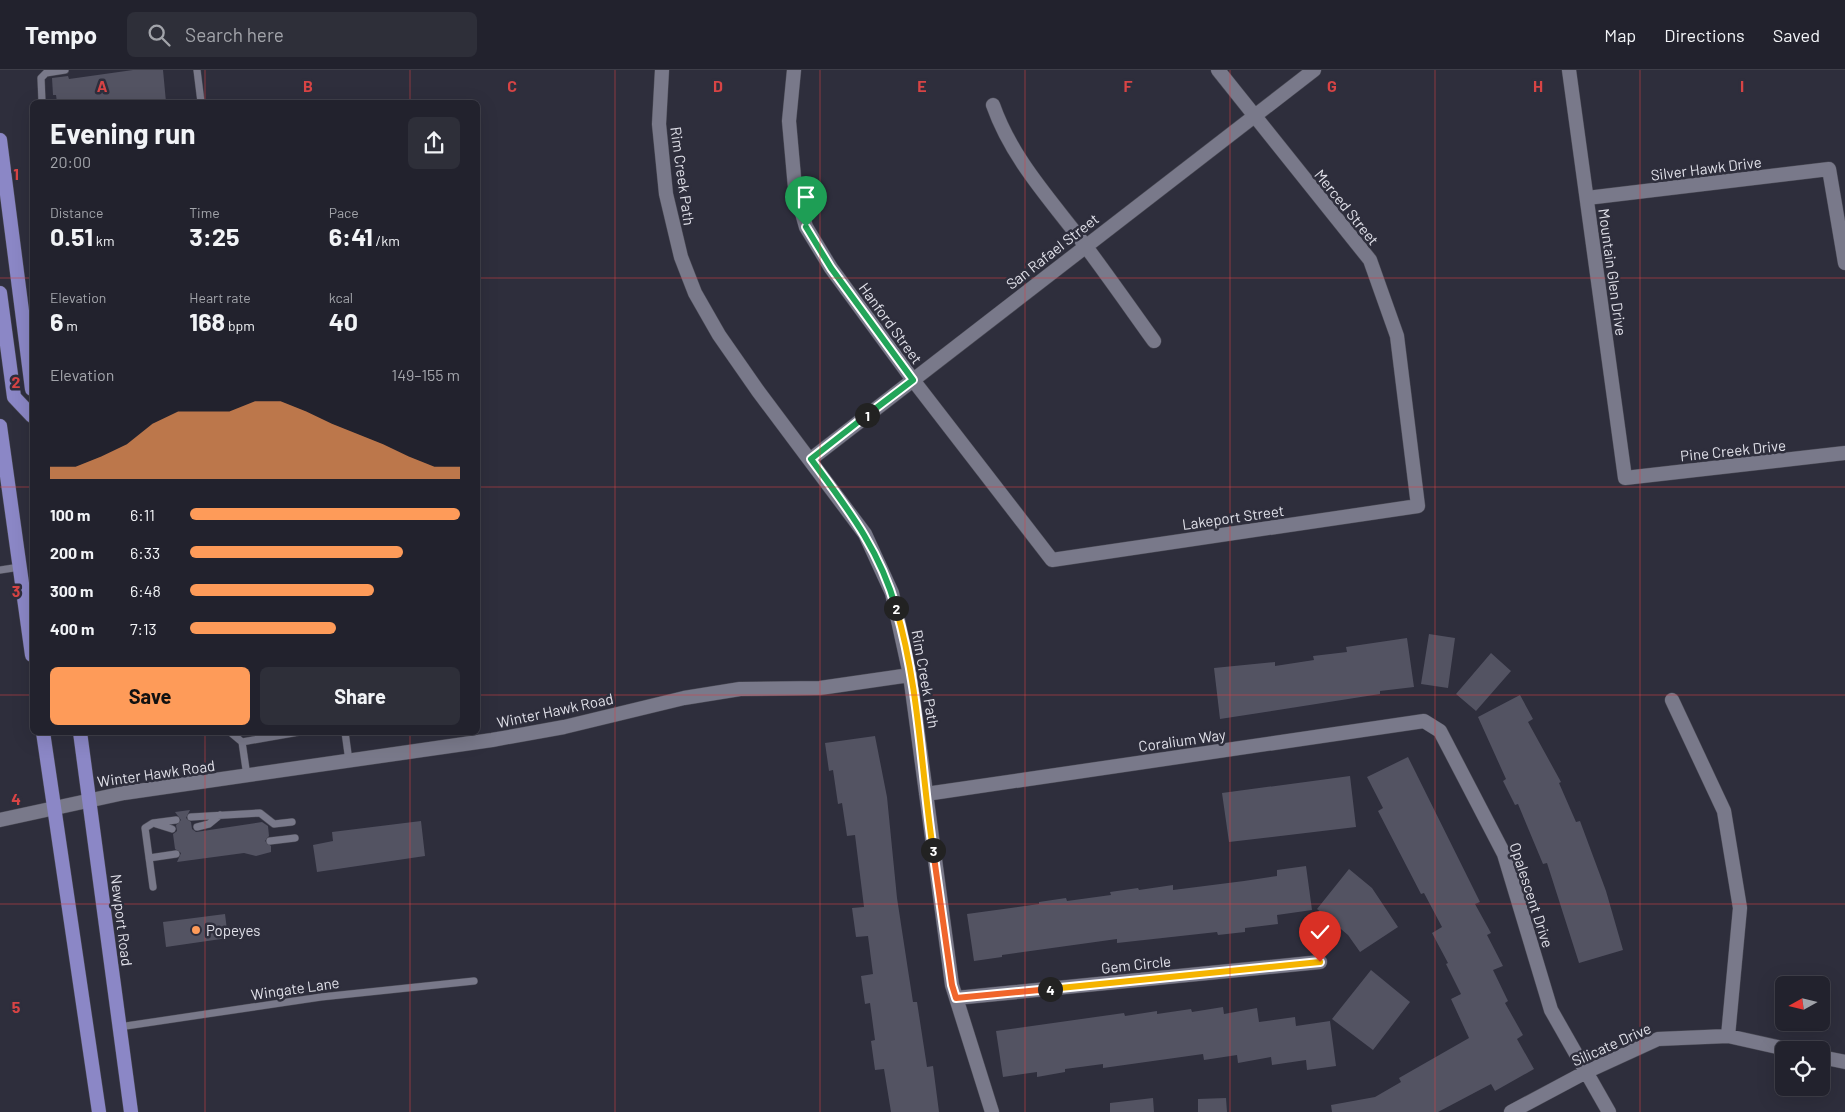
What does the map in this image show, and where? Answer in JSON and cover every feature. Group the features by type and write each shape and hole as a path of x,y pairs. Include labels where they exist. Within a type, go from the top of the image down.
{"main road":[{"path":"0,140 30,365"},
{"path":"0,293 14,397 30,414"},
{"path":"0,426 30,640"},
{"path":"44,735 99,1112"},
{"name":"Newport Road","path":"80,735 131,1112"}],"street":[{"name":"Rim Creek Path","path":"662,70 658,124 662,168 671,220 684,266 695,293 718,335 865,534 875,552 898,614 910,675 950,975 992,1112"},
{"name":"Hanford Street","path":"794,70 789,121 796,188 806,227 831,268 913,380 1052,560"},
{"name":"Merced Street","path":"1218,70 1370,260 1397,336 1418,506"},
{"name":"San Rafael Street","path":"811,459 1085,245 1314,70"},
{"name":"Mountain Glen Drive","path":"1569,70 1625,478"},
{"path":"992,105 1002,130 1017,158 1085,245 1154,340"},
{"name":"Silver Hawk Drive","path":"1587,198 1829,169 1845,263"},
{"name":"Pine Creek Drive","path":"1625,478 1845,454"},
{"name":"Lakeport Street","path":"1052,560 1418,506"},
{"name":"Winter Hawk Road","path":"0,820 54,809 90,799 349,762 564,727 684,698 740,689 820,688 910,675"},
{"path":"1672,700 1724,811 1740,908 1728,1036"},
{"name":"Coralium Way","path":"926,794 1424,721 1440,731"},
{"name":"Opalescent Drive","path":"1440,731 1504,854 1550,1010 1609,1112"},
{"name":"Gem Circle","path":"956,998 1320,962"},
{"name":"Silicate Drive","path":"1511,1112 1586,1072 1658,1039 1728,1036 1775,1046"},
{"path":"1830,1059 1845,1062"}],"lane":[{"path":"42,100 41,78 46,73 65,70"},
{"path":"196,70 202,100"},
{"path":"0,570 20,567"},
{"path":"233,735 242,742 247,776"},
{"path":"242,742 282,735"},
{"path":"345,735 349,762"},
{"path":"191,818 260,813 274,824 292,822"},
{"path":"197,827 210,824 220,815"},
{"path":"153,887 145,828 153,823 176,820"},
{"path":"153,823 172,830"},
{"path":"270,841 295,838"},
{"path":"149,858 176,854"},
{"name":"Wingate Lane","path":"119,1027 321,997 474,982"}],"building":[{"path":"133,70 163,70 166,100 57,100 56,95 53,95 52,78 68,76 69,79"},
{"path":"1429,634 1455,638 1448,688 1421,684"},
{"path":"1407,638 1414,687 1380,691 1380,694 1220,719 1214,668 1275,662 1275,666 1314,660 1313,656 1347,652 1346,647"},
{"path":"1491,653 1511,671 1476,711 1456,694"},
{"path":"1520,695 1533,719 1528,722 1561,782 1559,783 1576,822 1580,821 1606,891 1623,950 1579,963 1547,863 1543,864 1518,804 1515,805 1503,781 1506,779 1478,717"},
{"path":"875,736 887,797 897,898 913,1002 917,1002 927,1067 933,1066 939,1112 891,1112 884,1069 875,1070 871,1041 875,1040 870,1003 865,1004 861,976 873,974 868,936 856,937 852,908 864,907 855,835 847,836 842,803 838,804 833,770 829,771 825,743"},
{"path":"1408,757 1480,902 1475,904 1491,933 1487,935 1503,966 1493,970 1508,1001 1505,1003 1523,1035 1517,1039 1534,1069 1495,1091 1491,1084 1438,1112 1332,1112 1331,1105 1375,1097 1401,1082 1399,1078 1469,1038 1451,999 1461,994 1446,964 1448,963 1432,933 1442,927 1424,893 1421,894 1378,811 1383,808 1367,777"},
{"path":"1350,776 1356,827 1229,842 1222,793"},
{"path":"190,810 186,818 191,822 192,829 196,832 262,822 268,826 269,836 265,841 271,846 271,852 256,856 244,853 177,862 181,853 175,849 173,834 177,831 176,825 181,820 175,812"},
{"path":"421,821 425,856 317,872 313,845 333,841 332,832"},
{"path":"1306,866 1312,910 1277,915 1278,924 1245,928 1245,932 1218,935 1217,932 1117,943 1117,939 1002,955 1002,957 974,961 967,914 1039,904 1039,902 1066,898 1067,901 1111,895 1110,892 1138,888 1139,890 1173,885 1173,890 1244,881 1277,876 1277,870"},
{"path":"1349,869 1372,888 1398,927 1360,952 1348,935 1317,909"},
{"name":"Popeyes","path":"225,914 228,938 166,947 163,922"},
{"path":"1371,970 1410,1002 1373,1050 1332,1019"},
{"path":"1223,1007 1224,1014 1257,1008 1259,1022 1295,1017 1296,1026 1330,1021 1336,1066 1307,1070 1306,1060 1272,1065 1271,1057 1238,1063 1237,1055 1204,1060 1203,1054 1103,1068 1103,1064 1065,1069 1065,1072 1037,1077 1037,1072 1003,1077 996,1031 1124,1013 1125,1016 1157,1011 1157,1014 1191,1009 1192,1012"},
{"path":"1153,1098 1154,1112 1110,1112 1110,1103"},
{"path":"1226,1098 1227,1112 1198,1112 1198,1099"}],"place":[{"name":"Popeyes","path":"196,930"}],"route":[{"path":"806,227 831,268 913,380 811,459 865,534 884,573 898,614 905,644 919,732 929,821 952,985 956,998 1320,962"}]}
